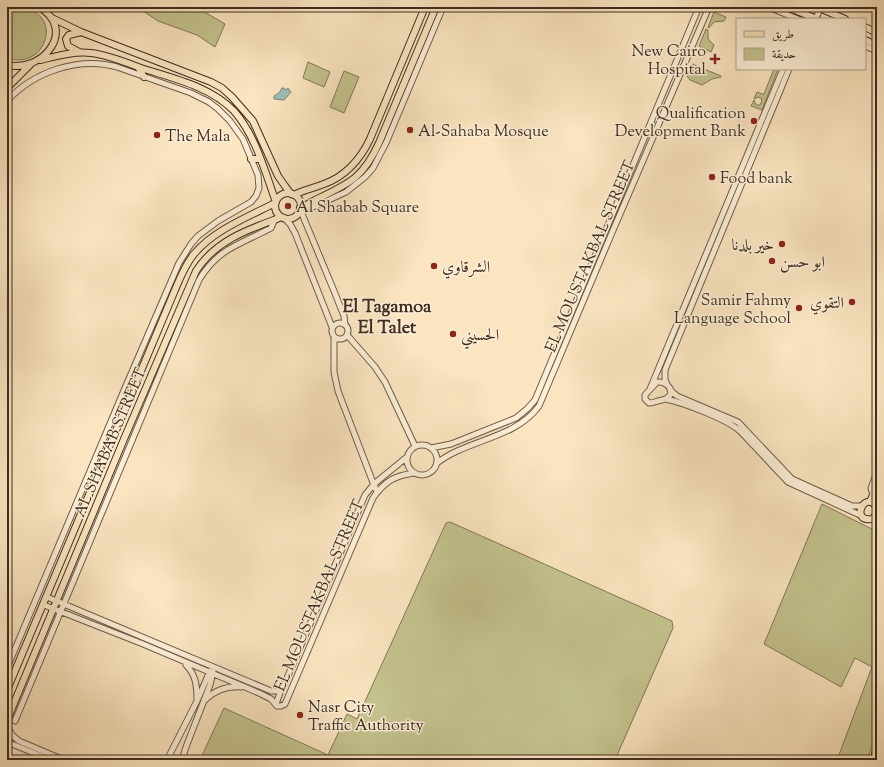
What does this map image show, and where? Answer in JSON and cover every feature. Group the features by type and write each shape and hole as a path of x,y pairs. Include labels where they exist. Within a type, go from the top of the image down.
{"main road":[{"path":"275,203 278,197 283,194 293,194 326,184 346,173 360,158 370,139 425,7"},
{"path":"81,32 69,35 66,42 70,48 82,52 101,55 194,86 216,96 234,111 246,127 260,159 268,180 276,211 283,217 290,218 295,216 302,207 341,188 359,175 372,158 436,7"},
{"path":"787,7 799,17"},
{"path":"42,8 52,18 81,32 198,76 222,88 253,121 278,176 285,186 299,200 302,207"},
{"path":"819,8 843,18"},
{"path":"40,60 49,52 54,41 55,30 52,18"},
{"path":"866,28 877,33"},
{"path":"866,40 877,45"},
{"path":"7,65 17,66 71,53 82,52"},
{"path":"7,88 31,63"},
{"path":"138,67 144,77"},
{"path":"370,139 379,143"},
{"path":"252,159 260,159"},
{"path":"268,180 274,181 278,176"},
{"path":"311,188 312,196 316,200"},
{"name":"AL SHABAB STREET","path":"7,690 186,266 198,249 211,238 275,203"},
{"path":"258,212 262,215 264,223"},
{"name":"AL SHABAB STREET","path":"7,720 8,714 196,271 207,257 218,247 236,235 283,217"},
{"path":"877,485 875,497 870,502 864,504 860,510 862,516 870,520 877,514"},
{"path":"100,497 107,500"},
{"path":"870,502 874,503 877,507"},
{"path":"88,526 95,529"},
{"path":"12,707 19,710"},
{"path":"873,760 877,748"}],"street":[{"path":"416,446 385,382 375,367 347,335 348,331 345,325 344,316 302,207 311,208 346,192 365,177 373,168 386,143 443,7"},
{"name":"EL MOUSTAKBAL STREET","path":"431,448 451,444 509,421 522,413 535,400 699,7"},
{"name":"EL MOUSTAKBAL STREET","path":"437,463 457,450 520,425 530,417 539,406 709,7"},
{"path":"768,7 799,17"},
{"path":"817,18 819,8"},
{"path":"866,46 877,52"},
{"path":"7,101 19,90 56,69 90,64 110,65 209,102 230,121 241,136 259,178 258,192 254,200 245,207 206,229 191,244 179,263 108,425 7,668"},
{"path":"650,389 783,70"},
{"path":"789,70 665,370 665,380 676,399 732,424 788,482 862,516"},
{"path":"283,217 292,227 300,244 332,327 331,333 334,338 334,372 338,391 378,492"},
{"path":"14,721 188,304 205,271 216,258 230,248 271,228 275,219"},
{"path":"332,327 339,323 345,325"},
{"path":"334,338 341,340 347,335"},
{"path":"658,370 661,374 665,370"},
{"path":"667,384 657,382 645,395 647,402 653,403 665,399 676,399 738,422 792,479 852,506 862,506"},
{"path":"665,399 669,396 670,390"},
{"path":"425,445 431,448 436,455 437,463 434,469 429,474 423,475 414,473 408,465 407,457 410,450 416,446 425,445"},
{"name":"EL MOUSTAKBAL STREET","path":"47,597 271,691 278,691 281,689 366,495 374,484 407,457"},
{"path":"875,497 871,488 877,472"},
{"name":"EL MOUSTAKBAL STREET","path":"44,605 143,644 211,674 245,687 271,699 276,704 282,706 285,704 315,642 334,597 338,580 349,560 371,502 384,485 397,476 414,473"},
{"path":"330,577 338,580"},
{"path":"184,662 194,677 197,685 197,700"},
{"path":"182,760 203,702 213,667"},
{"path":"167,760 211,674"},
{"path":"203,702 213,693 222,689 245,687"},
{"path":"276,704 281,689"},
{"path":"7,728 19,741 64,760"},
{"path":"7,742 51,760"}],"green space":[{"path":"139,7 196,7 225,24 215,47 197,35 158,21"},
{"path":"24,8 36,13 44,21 46,31 45,41 40,50 31,57 20,60 7,58 7,13"},
{"path":"714,12 726,17 724,21 714,22 709,28 708,27"},
{"path":"706,29 708,30 708,39 714,45 711,52 699,46"},
{"path":"308,62 330,72 324,87 303,78"},
{"path":"692,64 721,77 712,79 702,85 690,80 687,76"},
{"path":"774,70 778,70 762,110 751,106 754,100 756,105 760,105 762,101 761,98 758,97 754,99 757,92 764,94"},
{"path":"344,71 359,77 344,113 330,107"},
{"path":"822,504 874,530 877,523 877,733 867,760 837,760 872,667 855,658 841,687 764,644"},
{"path":"450,522 672,621 673,628 615,760 200,760 224,708 328,755 347,714 357,719 446,523"}],"water":[{"path":"282,88 286,90 288,88 291,92 284,100 274,99 274,96 279,93"}],"place":[{"name":"New Cairo Hospital","path":"715,59"},
{"name":"Qualification Development Bank","path":"754,121"},
{"name":"Al-Sahaba Mosque","path":"410,130"},
{"name":"The Mala","path":"157,135"},
{"name":"Food bank","path":"712,177"},
{"name":"Al Shabab Square","path":"288,206"},
{"name":"خير بلدنا","path":"782,244"},
{"name":"ابو حسن","path":"772,261"},
{"name":"الشرقاوي","path":"434,266"},
{"name":"التقوي","path":"852,302"},
{"name":"Samir Fahmy Language School","path":"799,308"},
{"name":"الحسيني","path":"453,334"},
{"name":"Nasr City Traffic Authority","path":"300,715"}],"district":[{"name":"El Tagamoa El Talet","path":"387,316"}]}
